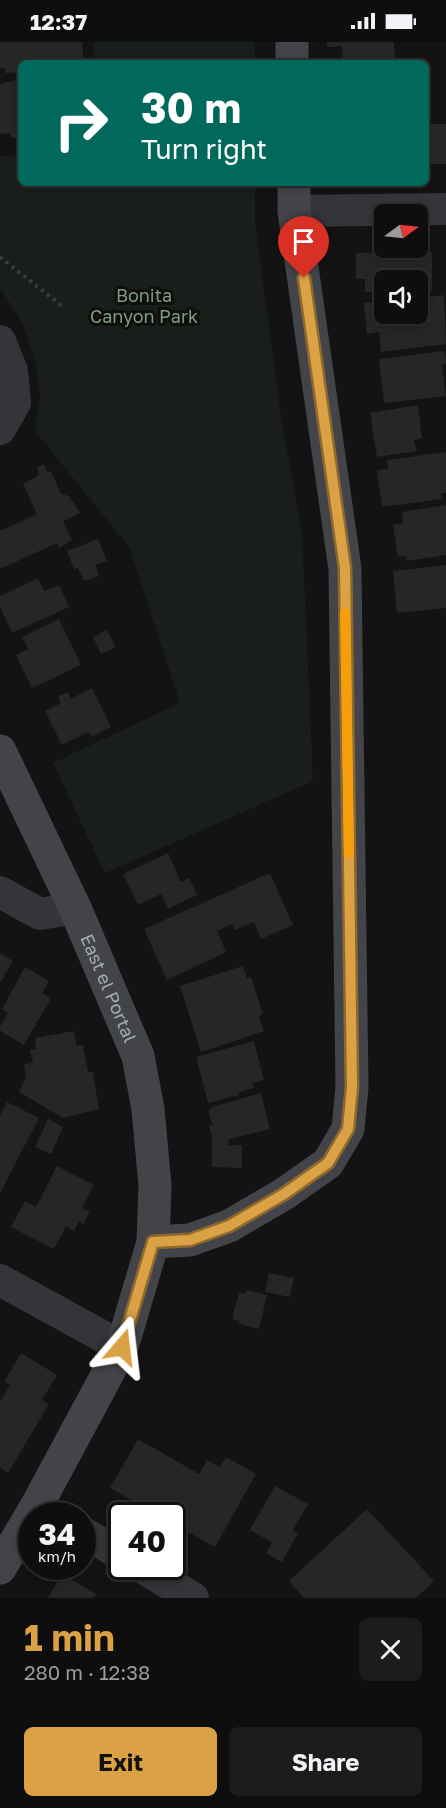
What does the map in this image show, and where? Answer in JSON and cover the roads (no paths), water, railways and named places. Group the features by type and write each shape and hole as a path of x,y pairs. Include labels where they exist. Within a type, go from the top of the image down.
{"street":[{"path":"292,42 292,60"},
{"path":"153,1242 190,1240 229,1226 284,1194 328,1163 348,1129 352,1087 345,568 294,197 446,209"},
{"path":"0,341 12,371 15,403 0,429"},
{"name":"East el Portal","path":"0,751 75,908 138,1056 148,1109 155,1186 153,1242 122,1347 48,1502"},
{"path":"0,892 40,914 75,908"},
{"path":"0,1280 122,1347"},
{"name":"East el Portal","path":"0,1568 18,1545"},
{"path":"163,1580 193,1598"}],"park label":[{"name":"Bonita Canyon Park","path":"144,305"}]}
